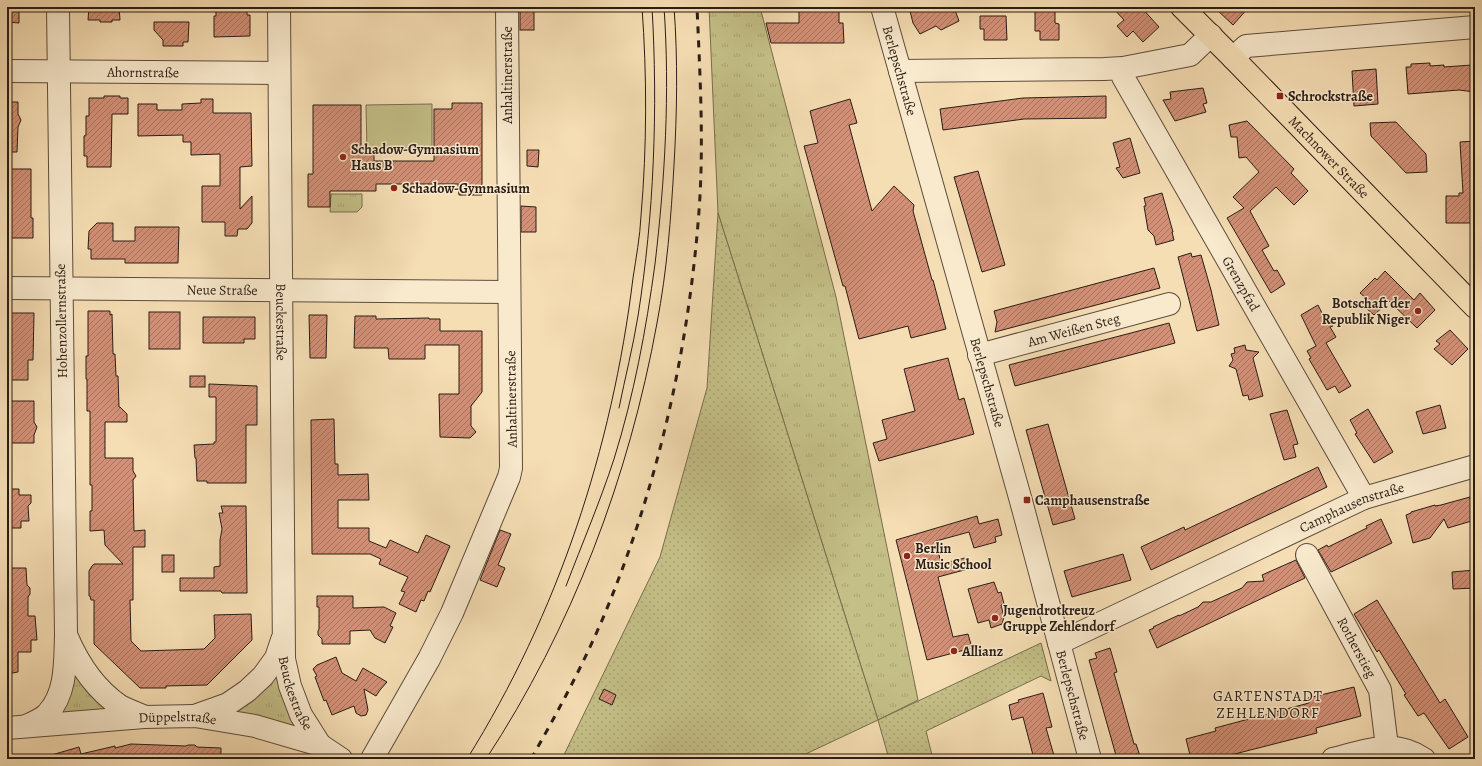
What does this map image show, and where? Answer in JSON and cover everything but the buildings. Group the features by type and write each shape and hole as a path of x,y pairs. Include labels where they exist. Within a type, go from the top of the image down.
{"main road":[{"name":"Machnower Straße","path":"1182,7 1475,307"}],"street":[{"name":"Hohenzollernstraße","path":"17,727 47,714 58,697 64,676 66,635 60,288 58,7"},
{"name":"Beuckestraße","path":"279,7 284,659 290,686 301,715 320,745"},
{"name":"Anhaltinerstraße","path":"372,759 429,659 452,613 509,477 512,460 507,7"},
{"name":"Berlepschstraße","path":"882,7 1021,501 1090,759"},
{"path":"1233,58 1246,46 1475,27"},
{"path":"900,71 1104,70 1123,68 1190,55 1211,35"},
{"name":"Grenzpfad","path":"1123,68 1123,76 1364,498"},
{"name":"Ahornstraße","path":"7,71 279,73"},
{"name":"Neue Straße","path":"7,288 509,292"},
{"name":"Am Weißen Steg","path":"979,355 1169,304"},
{"name":"Camphausenstraße","path":"1059,643 1364,498 1475,466"},
{"name":"Rotherstieg","path":"1307,555 1380,690 1387,747"},
{"name":"Hohenzollernstraße","path":"66,635 74,655 102,692 121,707 144,717"},
{"name":"Beuckestraße","path":"195,716 228,704 247,691 263,676 276,658 284,637"},
{"name":"Düppelstraße","path":"17,727 144,717 195,716 255,726 320,745 341,759"},
{"path":"1332,759 1387,747 1408,750 1424,759"}],"green space":[{"path":"709,7 760,7 836,297 918,700 878,720 718,213"},
{"path":"432,104 432,151 367,151 366,105"},
{"path":"331,194 362,194 362,207 357,212 330,212"},
{"path":"718,213 878,720 795,759 562,759 660,557 707,388"},
{"path":"1041,643 1051,681 1041,676 926,731 933,759 889,759 878,720"},
{"path":"275,668 300,729 237,713 232,709"},
{"path":"73,671 118,709 55,715"}],"tram line":[{"path":"467,759 499,703 528,646 554,588 576,528 595,467 611,405 624,342 640,224 646,111 642,7"},
{"path":"619,408 638,316 648,239 653,162 655,84 652,7"},
{"path":"566,586 614,459 628,411 648,313 655,264 666,136 667,71 664,7"},
{"path":"486,759 517,709 571,604 593,550 631,438 657,323 668,244 675,145 677,86 674,7"}],"railway":[{"path":"531,759 573,682 610,601 644,506 670,409 688,311 699,211 701,135 697,7"}],"place":[{"name":"Schrockstraße","path":"1280,96"},
{"name":"Schadow-Gymnasium Haus B","path":"343,157"},
{"name":"Schadow-Gymnasium","path":"394,188"},
{"name":"Botschaft der Republik Niger","path":"1418,311"},
{"name":"Camphausenstraße","path":"1027,500"},
{"name":"Berlin Music School","path":"907,556"},
{"name":"Jugendrotkreuz Gruppe Zehlendorf","path":"995,618"},
{"name":"Allianz","path":"954,651"}],"district":[{"name":"GARTENSTADT ZEHLENDORF","path":"1268,704"}]}
